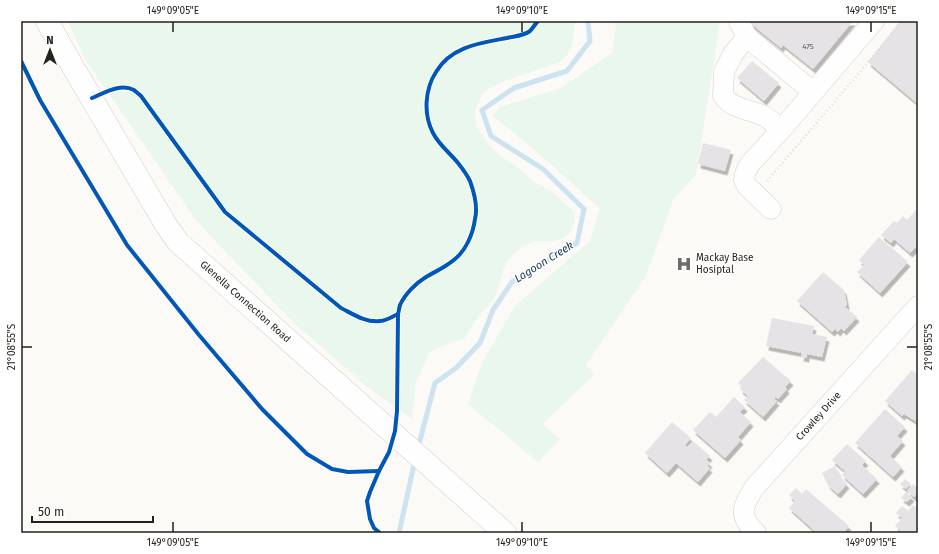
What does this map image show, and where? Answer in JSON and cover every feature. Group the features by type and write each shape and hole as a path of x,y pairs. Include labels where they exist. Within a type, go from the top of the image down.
{"main road":[{"name":"Glenella Connection Road","path":"47,21 76,73 162,218 178,242 505,533"}],"street":[{"path":"771,209 747,186 744,180 749,165 781,130 874,21"},
{"path":"781,130 766,117 740,108 726,100 723,96 724,72 743,29 812,92"},
{"name":"Crowley Drive","path":"756,533 748,526 743,514 746,501 754,488 918,306"}],"path":[{"path":"765,184 902,21"}],"shaded area":[{"path":"68,21 575,21 572,46 568,54 560,62 491,87 482,94 475,111 476,126 490,146 499,155 521,170 534,182 558,196 575,212 572,228 567,236 563,238 558,240 534,242 524,246 515,253 505,265 493,300 473,324 464,339 455,341 429,352 416,383 412,419 366,386 293,322 198,223 85,59"},
{"path":"613,21 720,21 698,164 696,174 673,200 646,276 586,365 594,375 542,424 560,439 538,462 468,404 482,363 515,306 590,241 600,209 552,165 492,115 500,107 561,88 612,53 616,26"}],"building":[{"path":"752,21 853,21 813,69 783,45 781,48 750,23"},
{"path":"900,21 918,21 918,104 868,62"},
{"path":"752,61 779,83 764,101 737,78"},
{"path":"703,143 731,150 725,171 698,164"},
{"path":"918,208 918,245 910,253 894,239 891,243 881,235 894,221 897,223 903,216 907,220"},
{"path":"879,237 908,262 880,293 857,272 864,265 859,260"},
{"path":"823,272 844,290 847,305 845,307 857,317 844,331 841,328 838,332 835,329 832,332 797,301"},
{"path":"772,318 814,326 812,334 827,337 822,357 807,354 807,358 801,357 802,353 766,346"},
{"path":"763,357 791,381 785,387 787,389 778,399 776,397 774,399 777,401 763,417 744,400 748,396 740,389 742,386 738,383"},
{"path":"912,370 918,375 918,423 904,414 902,416 885,401"},
{"path":"734,397 745,407 740,412 751,422 738,437 741,440 725,458 693,430 710,412 716,417"},
{"path":"885,409 905,427 897,436 903,441 890,456 902,467 893,477 855,443"},
{"path":"672,422 691,438 685,445 687,447 693,441 710,456 706,460 710,463 707,466 710,468 698,482 676,463 667,473 645,453"},
{"path":"847,444 866,461 862,465 877,479 863,494 842,475 845,471 832,460"},
{"path":"835,466 842,479 847,484 838,494 829,486 822,473"},
{"path":"905,479 911,484 906,489 900,484"},
{"path":"913,484 918,488 918,492 914,497 907,491"},
{"path":"796,488 802,494 806,489 849,526 844,532 845,533 817,533 789,508 795,501 789,495"},
{"path":"906,492 912,497 907,502 901,498"},
{"path":"913,505 918,509 918,533 903,533 895,526 902,518 896,513 902,506 908,511"}],"waterway":[{"name":"Lagoon Creek","path":"418,448 435,383 456,368 480,343 493,310 512,282 577,243 584,209 543,169 491,136 482,110 514,88 567,71 590,41 588,21"},
{"name":"Lagoon Creek","path":"399,533 415,460"}],"cycle path":[{"path":"380,533 374,528 370,519 367,501 379,471 389,452 395,431 397,411 398,314 400,305 418,282 448,264 459,255 471,236 476,214 475,200 470,181 458,163 438,141 430,126 427,110 429,86 442,63 458,51 477,44 525,34 530,31 538,21"},
{"path":"21,61 40,100 127,245 199,335 262,409 307,454 332,469 348,472 379,471"},
{"path":"92,98 118,88 129,88 134,90 141,96 225,212 341,308 360,318 370,321 382,321 398,314"}],"place":[{"name":"Mackay Base Hosiptal","path":"684,264"}]}
